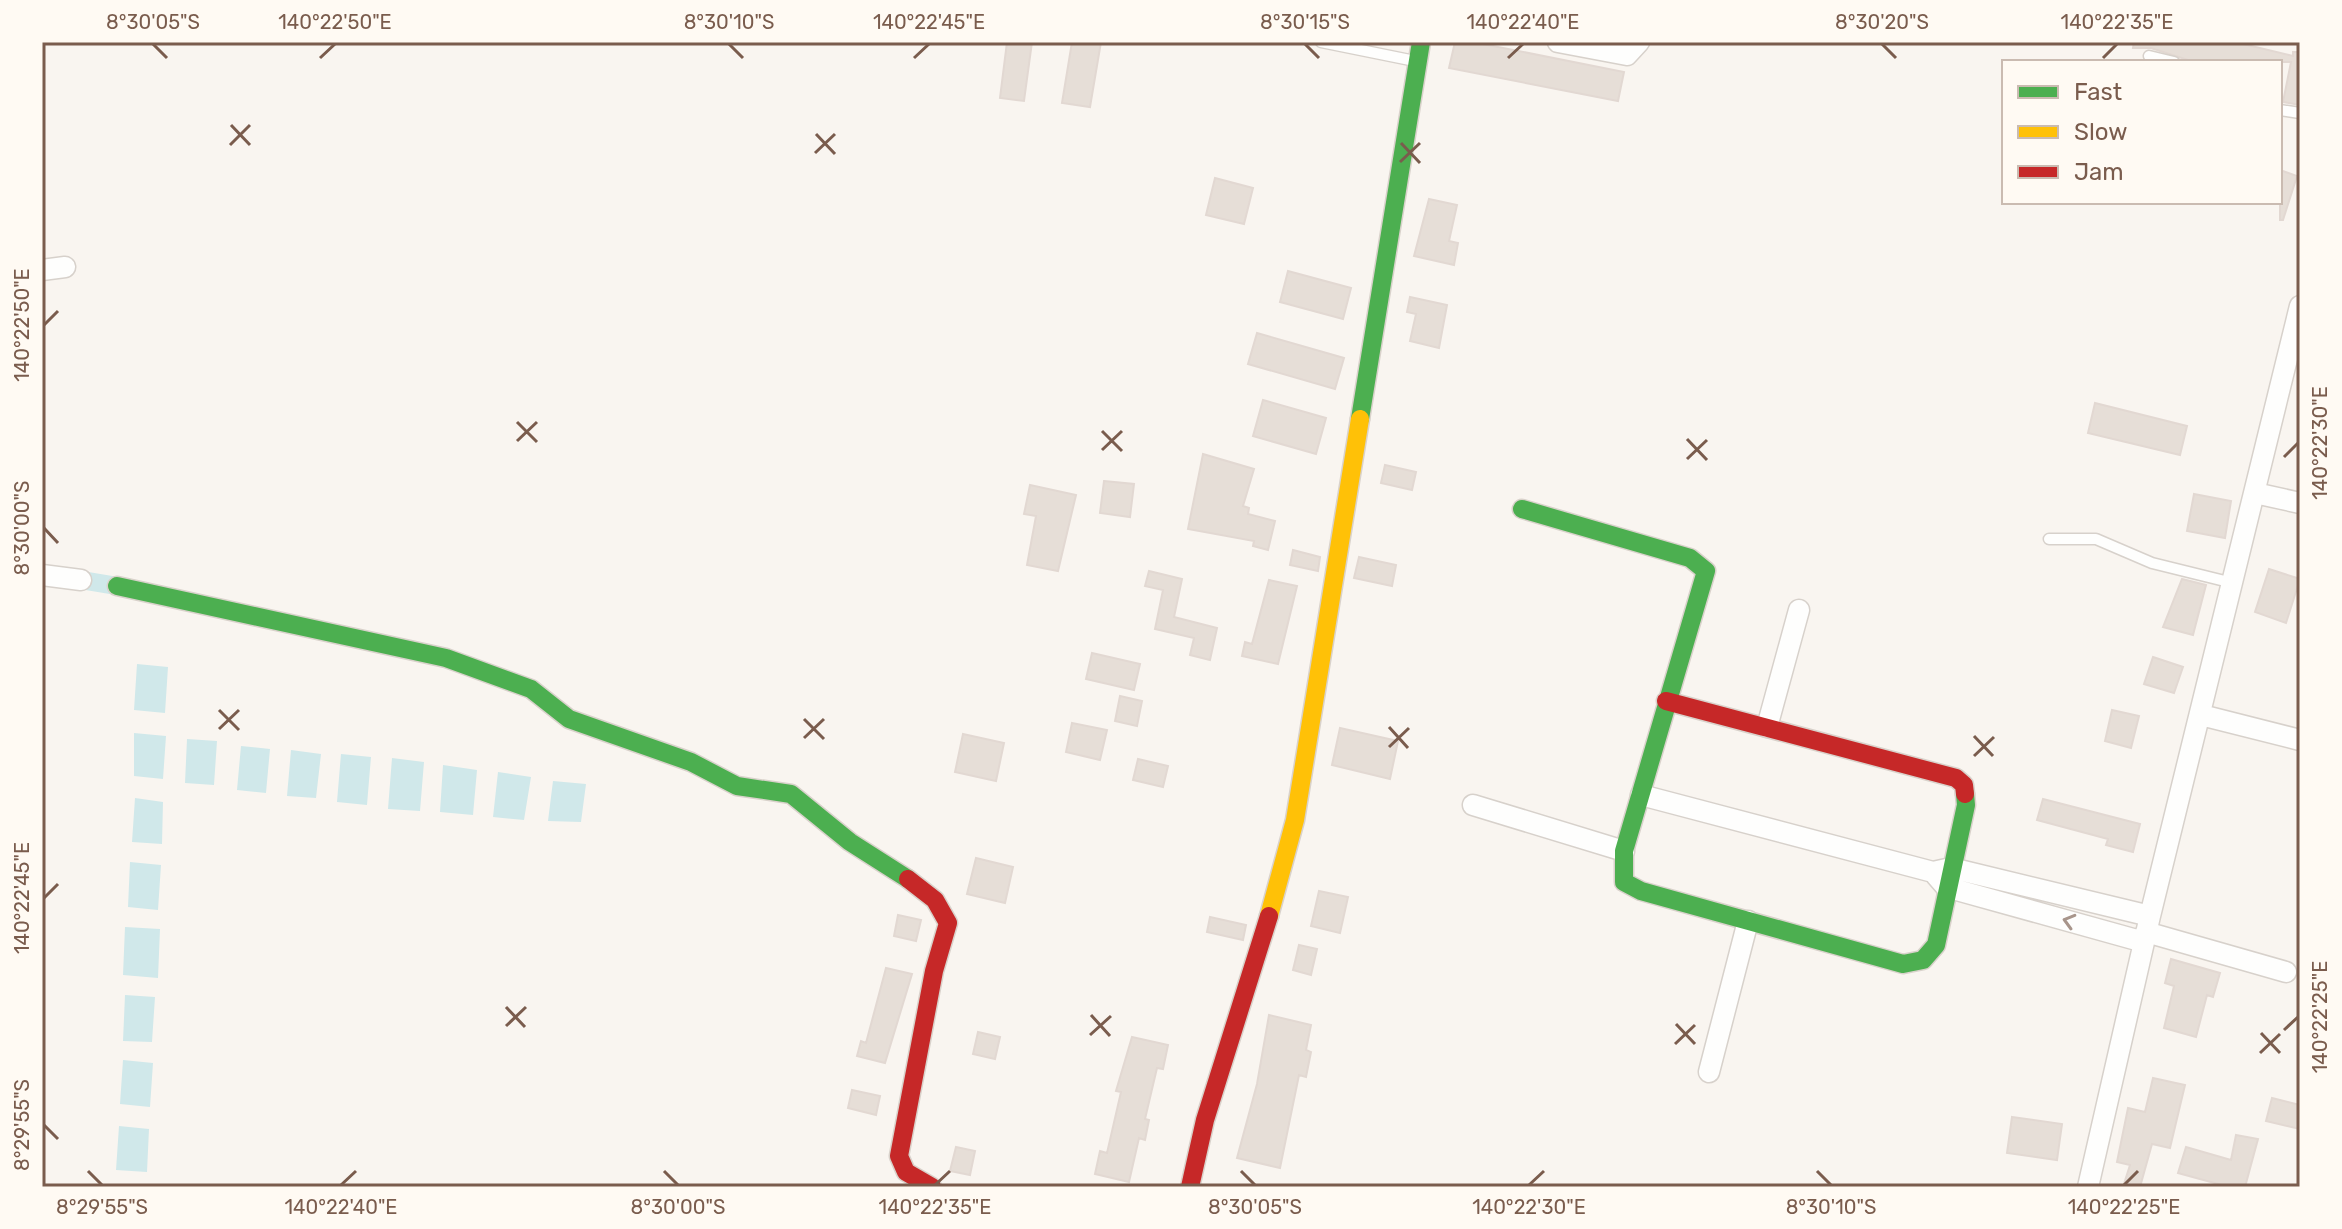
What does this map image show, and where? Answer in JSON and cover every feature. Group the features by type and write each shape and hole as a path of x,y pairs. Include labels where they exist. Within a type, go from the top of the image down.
{"street":[{"path":"1190,1187 1205,1120 1260,951 1295,820 1421,42"},
{"path":"1558,42 1627,55 1639,42"},
{"path":"42,270 65,267"},
{"path":"2088,1187 2147,930 2300,306"},
{"path":"2255,493 2300,503"},
{"path":"1522,509 1690,558 1702,565 1706,577 1666,701 1624,851 1622,876 1630,887 1903,964 1920,964 1936,945 1943,876 1966,792 1956,778 1666,701"},
{"path":"42,575 81,580"},
{"path":"117,586 446,658 488,672 531,689 569,719 691,762 737,786 791,794 821,815 850,842 895,869 935,900 948,923 934,971 899,1156 906,1172 932,1187"},
{"path":"1767,727 1799,610"},
{"path":"2201,715 2300,740"},
{"path":"1641,795 2147,930 2286,972"},
{"path":"1473,805 1624,851"},
{"path":"1709,1072 1748,921"}],"lane":[{"path":"1321,42 1417,61"},
{"path":"2149,56 2166,60"},
{"path":"2049,539 2096,539 2152,563 2233,583"}],"water":[{"path":"137,664 168,667 165,713 134,710"},
{"path":"134,733 166,736 163,779 134,776"},
{"path":"187,739 217,741 214,785 185,783"},
{"path":"241,746 270,749 266,793 237,790"},
{"path":"291,750 321,754 316,798 287,796"},
{"path":"341,754 371,757 367,805 337,802"},
{"path":"392,758 424,762 420,811 388,809"},
{"path":"443,765 477,770 473,815 440,812"},
{"path":"498,772 531,777 524,820 493,817"},
{"path":"553,781 586,784 581,822 548,821"},
{"path":"135,798 163,802 162,844 132,842"},
{"path":"130,862 161,865 158,910 128,907"},
{"path":"125,927 160,929 158,978 123,975"},
{"path":"125,995 155,997 152,1042 123,1041"},
{"path":"123,1060 153,1063 150,1107 120,1104"},
{"path":"119,1126 149,1129 147,1172 116,1170"}],"building":[{"path":"1007,42 1032,42 1024,101 1000,98"},
{"path":"1072,42 1101,42 1090,107 1062,103"},
{"path":"1455,42 1473,42 1624,72 1618,101 1449,68"},
{"path":"2134,42 2235,42 2293,56 2293,52 2300,52 2300,105 2283,102 2291,62 2188,60 2151,48 2133,48"},
{"path":"2282,171 2297,176 2283,220 2280,220"},
{"path":"1215,178 1253,188 1244,224 1206,215"},
{"path":"1429,199 1457,205 1449,241 1458,243 1454,265 1414,256"},
{"path":"1288,271 1351,288 1343,319 1280,302"},
{"path":"1410,297 1447,305 1439,348 1410,341 1416,314 1407,312"},
{"path":"1257,333 1344,358 1335,389 1248,364"},
{"path":"1263,400 1326,418 1316,454 1253,436"},
{"path":"2095,403 2187,426 2180,455 2088,433"},
{"path":"1203,454 1254,469 1243,506 1249,508 1248,514 1275,521 1268,550 1253,546 1254,541 1188,529"},
{"path":"1385,465 1416,472 1412,490 1381,483"},
{"path":"1104,481 1134,484 1130,517 1100,513"},
{"path":"1030,485 1076,495 1058,571 1027,565 1036,516 1024,514"},
{"path":"2194,494 2231,501 2225,538 2187,531"},
{"path":"1293,550 1320,557 1318,571 1290,565"},
{"path":"1359,557 1396,565 1392,586 1354,578"},
{"path":"2269,569 2300,579 2286,623 2255,612"},
{"path":"1149,571 1182,579 1174,617 1217,628 1210,660 1190,655 1194,638 1155,629 1163,590 1145,586"},
{"path":"2182,579 2206,585 2193,635 2163,627"},
{"path":"1269,580 1297,586 1278,664 1242,656 1245,642 1252,644"},
{"path":"1092,653 1140,664 1134,690 1086,679"},
{"path":"2153,657 2183,667 2174,693 2144,684"},
{"path":"1120,696 1142,701 1137,726 1115,721"},
{"path":"2112,710 2139,716 2131,748 2105,741"},
{"path":"1072,723 1107,730 1100,760 1066,752"},
{"path":"1340,728 1398,741 1390,779 1332,765"},
{"path":"963,734 1004,743 996,781 955,772"},
{"path":"1138,759 1168,766 1163,787 1133,780"},
{"path":"2043,799 2140,824 2133,852 2106,845 2108,839 2037,820"},
{"path":"976,858 1013,867 1005,903 967,894"},
{"path":"1319,891 1348,897 1340,933 1311,926"},
{"path":"898,915 921,920 916,941 894,936"},
{"path":"1210,917 1246,925 1243,940 1207,932"},
{"path":"1299,945 1317,949 1311,975 1293,970"},
{"path":"2171,959 2220,973 2213,997 2207,995 2196,1037 2164,1028 2174,986 2165,983"},
{"path":"886,968 912,974 885,1063 857,1056 861,1041 866,1043"},
{"path":"1269,1015 1311,1025 1306,1050 1311,1052 1306,1077 1299,1075 1280,1168 1237,1158 1257,1084"},
{"path":"978,1032 1000,1037 995,1059 973,1054"},
{"path":"1132,1037 1168,1045 1163,1069 1157,1068 1145,1119 1149,1120 1145,1140 1139,1138 1129,1182 1095,1174 1100,1151 1107,1153 1121,1092 1116,1091"},
{"path":"2153,1078 2185,1085 2170,1148 2152,1144 2140,1187 2123,1187 2130,1165 2117,1162 2128,1108 2145,1112"},
{"path":"852,1090 880,1096 876,1115 848,1108"},
{"path":"2272,1098 2300,1105 2300,1129 2266,1121"},
{"path":"2012,1117 2062,1124 2057,1160 2007,1153"},
{"path":"2236,1135 2258,1139 2245,1187 2229,1187 2178,1173 2186,1147 2231,1160"},
{"path":"956,1147 975,1151 970,1175 950,1171"}],"waterway":[{"path":"81,580 117,586"}],"traffic: fast":[{"path":"1360,419 1421,42"},
{"path":"1522,509 1690,558 1706,571 1624,851 1624,882 1641,891 1903,964 1923,960 1936,945 1966,805 1965,794"},
{"path":"117,586 446,658 531,689 569,719 691,762 737,786 791,794 850,842 908,879"}],"traffic: slow":[{"path":"1269,916 1295,820 1360,419"}],"traffic: jam":[{"path":"1666,701 1956,778 1964,785 1965,794"},
{"path":"908,879 935,900 948,923 934,971 899,1156 906,1172 932,1187"},
{"path":"1190,1187 1205,1120 1269,916"}]}
